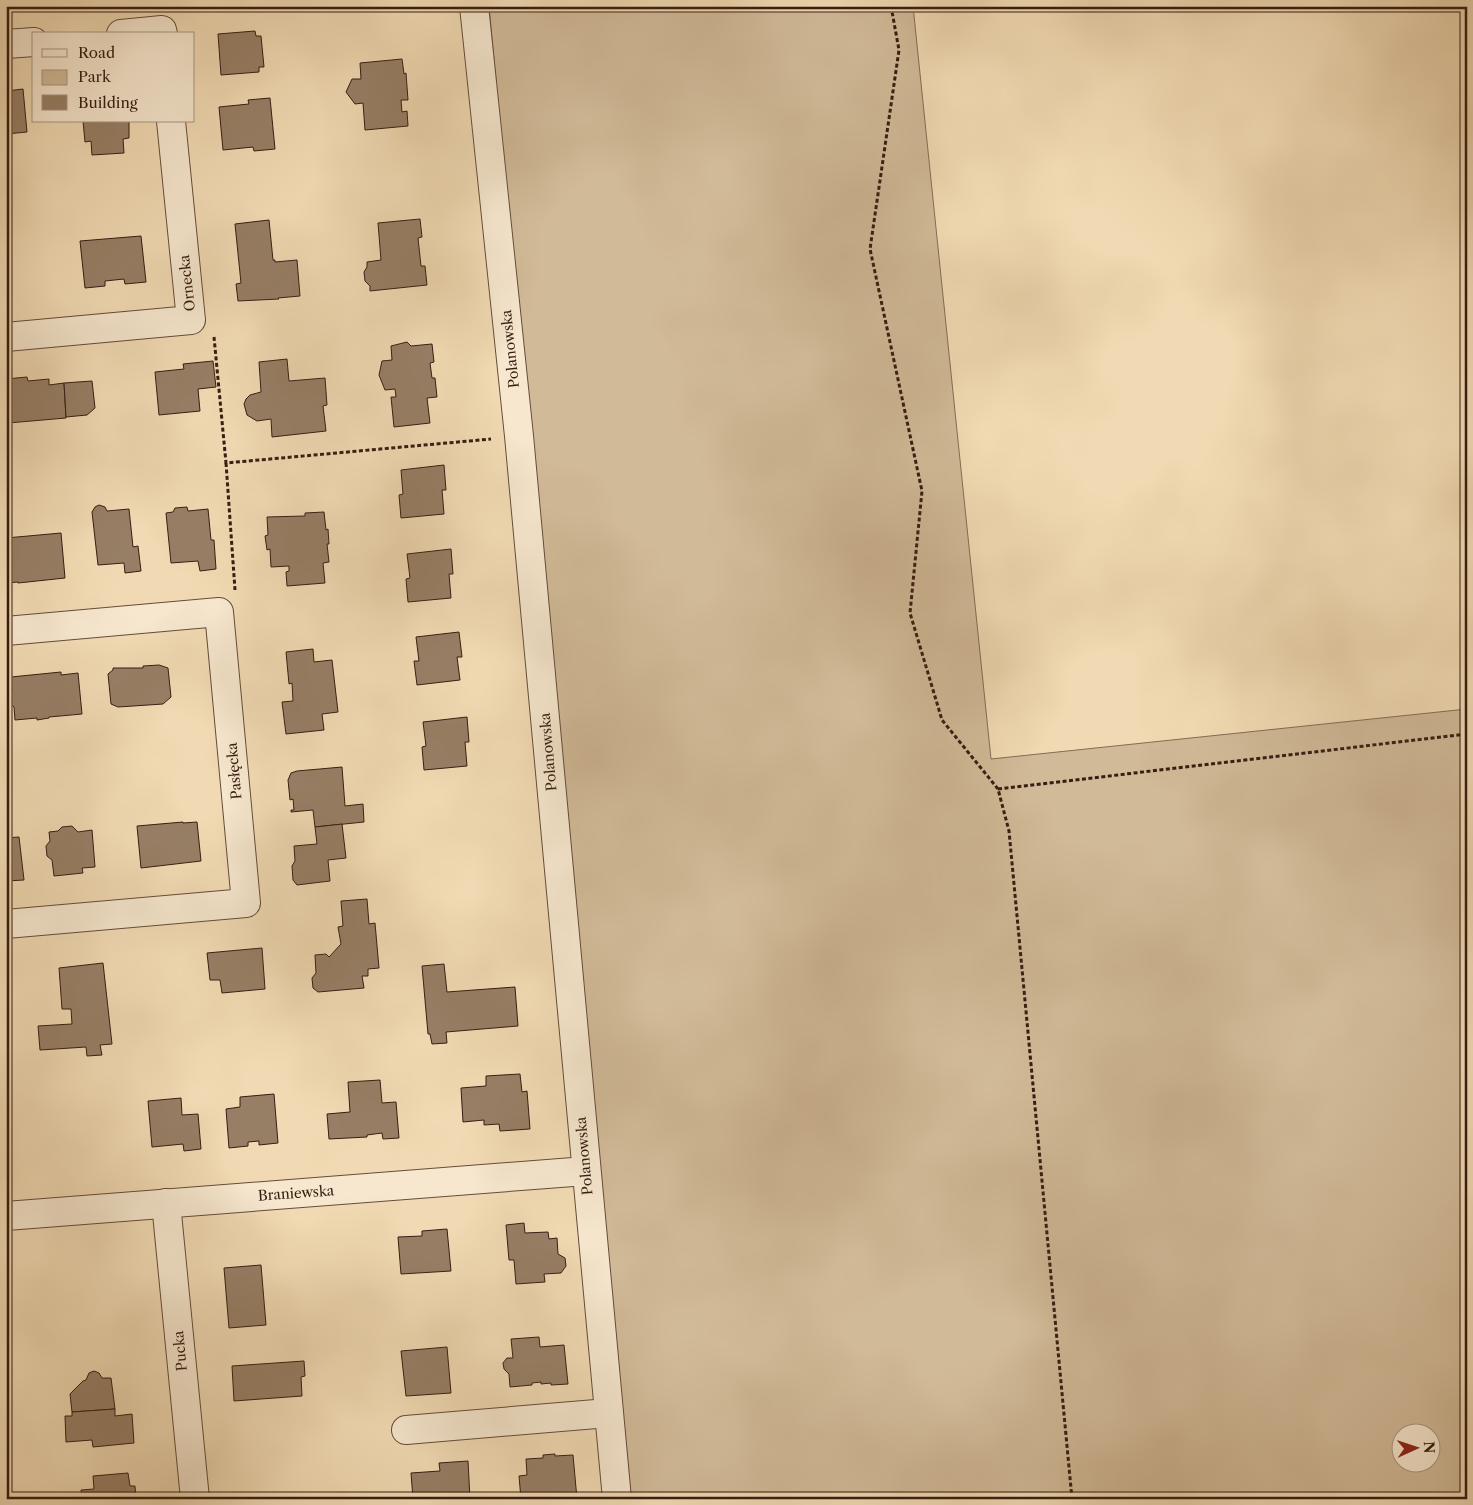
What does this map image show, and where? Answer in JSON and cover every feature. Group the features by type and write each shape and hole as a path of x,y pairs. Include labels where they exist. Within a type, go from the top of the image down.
{"street":[{"name":"Polanowska","path":"474,6 520,436 617,1499"},
{"path":"141,32 162,30 162,32"},
{"path":"6,44 32,42"},
{"name":"Ornecka","path":"6,337 191,320 171,122"},
{"path":"6,631 219,612"},
{"name":"Pasłęcka","path":"6,924 246,903 219,612"},
{"name":"Braniewska","path":"6,1216 586,1171"},
{"name":"Pucka","path":"166,1203 195,1499"},
{"path":"406,1430 608,1413"}],"path":[{"path":"891,6 899,50 870,249 922,491 910,613 942,720 998,789 1009,831 1072,1499"},
{"path":"191,320 214,337 236,599 219,612"},
{"path":"226,463 520,436"},
{"path":"998,789 1467,734"}],"green space":[{"path":"489,6 913,6 991,759 1467,709 1467,1499 630,1499"}],"building":[{"path":"255,31 256,36 261,36 264,67 259,67 259,72 221,75 218,34"},
{"path":"402,59 404,74 406,73 408,100 401,100 402,112 407,111 408,126 365,130 363,103 355,104 346,92 352,79 361,79 360,63"},
{"path":"23,89 27,132 6,134 6,91"},
{"path":"270,98 275,149 254,151 253,147 223,150 219,107 249,104 248,100"},
{"path":"83,122 129,122 129,138 123,139 124,153 92,155 91,141 85,142"},
{"path":"420,219 422,237 418,238 421,266 425,266 427,285 370,291 370,286 365,281 364,272 367,262 381,260 378,223"},
{"path":"269,220 273,260 275,262 297,260 300,296 238,301 236,284 241,283 235,224"},
{"path":"141,236 146,282 125,284 124,279 105,281 105,286 85,288 80,241"},
{"path":"407,342 411,346 432,344 434,362 430,363 432,378 435,378 437,397 427,398 430,423 394,427 391,397 396,397 395,389 385,390 379,375 382,361 392,360 391,346"},
{"path":"287,359 289,381 325,378 327,405 323,406 326,431 272,437 271,419 257,421 247,415 244,404 246,399 250,395 261,392 259,362"},
{"path":"213,361 216,387 198,389 200,411 159,415 155,372 184,369 183,364"},
{"path":"27,377 28,381 49,379 49,385 64,383 66,418 8,423 6,406 10,405 9,396 6,396 6,379"},
{"path":"92,381 95,408 87,415 66,417 64,383"},
{"path":"444,465 446,490 442,490 444,514 401,518 399,495 403,494 401,470"},
{"path":"99,505 105,507 107,511 129,509 133,547 138,546 141,571 125,573 124,563 98,565 92,512"},
{"path":"187,507 188,511 208,509 211,540 214,540 216,569 200,571 198,561 171,563 166,513 173,512 175,508"},
{"path":"324,512 329,544 327,544 329,562 323,563 325,583 287,586 286,572 289,571 289,566 271,567 270,549 267,550 265,536 268,535 267,517 305,516 305,513"},
{"path":"61,533 65,578 6,583 6,538"},
{"path":"451,549 453,574 449,574 451,598 408,602 406,579 410,578 407,554"},
{"path":"459,632 462,657 457,657 460,680 417,685 414,661 419,661 416,637"},
{"path":"313,649 314,662 332,660 338,712 322,714 324,730 286,734 282,702 293,701 292,683 289,684 286,652"},
{"path":"159,665 168,668 171,697 163,704 118,707 111,704 108,674 113,668 143,668 143,666"},
{"path":"61,672 61,675 78,673 82,714 37,720 37,718 15,720 14,707 8,697 12,690 11,677"},
{"path":"467,717 469,742 465,742 467,766 424,770 422,747 426,746 423,722"},
{"path":"342,767 345,806 363,804 364,822 315,827 313,810 291,812 291,810 294,810 293,799 290,800 288,780 291,773"},
{"path":"197,822 201,861 141,868 137,826"},
{"path":"342,824 346,858 328,860 330,881 297,885 293,880 294,846 317,844 315,827"},
{"path":"72,826 78,832 92,830 95,867 82,868 83,873 54,876 52,860 47,856 46,846 50,841 49,832 58,831 62,827"},
{"path":"19,837 24,880 6,881 6,838"},
{"path":"367,899 369,924 375,923 379,968 368,969 368,976 362,976 364,988 318,992 313,988 312,978 316,973 315,955 326,954 329,957 341,944 338,927 343,926 341,901"},
{"path":"262,948 265,989 222,993 220,980 210,980 207,953"},
{"path":"103,963 112,1044 100,1045 102,1055 87,1056 86,1047 40,1050 38,1026 72,1024 71,1009 62,1009 59,968"},
{"path":"444,964 447,992 515,987 518,1026 446,1032 447,1043 432,1044 430,1034 428,1034 422,966"},
{"path":"520,1074 522,1092 527,1091 530,1129 500,1131 499,1124 484,1125 484,1120 463,1122 461,1088 486,1086 486,1076"},
{"path":"380,1080 382,1103 396,1102 399,1138 383,1139 382,1133 367,1135 367,1137 329,1139 327,1114 350,1112 348,1082"},
{"path":"274,1094 278,1143 259,1145 259,1141 248,1142 248,1146 229,1148 226,1109 240,1107 240,1097"},
{"path":"181,1098 182,1115 198,1114 201,1149 184,1151 183,1144 152,1147 148,1101"},
{"path":"524,1223 525,1233 548,1232 549,1239 557,1238 558,1254 565,1258 566,1266 561,1273 544,1274 545,1282 516,1284 514,1260 509,1260 506,1225"},
{"path":"447,1229 451,1271 401,1274 398,1237 422,1236 422,1231"},
{"path":"261,1265 266,1325 229,1328 224,1268"},
{"path":"539,1337 540,1347 564,1345 568,1384 551,1385 551,1383 541,1384 541,1382 532,1383 532,1385 510,1387 509,1374 504,1369 503,1363 507,1358 513,1358 511,1339"},
{"path":"447,1347 451,1393 406,1396 401,1351"},
{"path":"304,1361 305,1376 301,1377 302,1396 234,1401 232,1366"},
{"path":"94,1371 99,1373 102,1378 111,1378 115,1409 72,1412 70,1394 86,1380 89,1373"},
{"path":"115,1409 115,1416 132,1414 134,1443 93,1447 92,1440 66,1442 65,1416 72,1416 72,1412"},
{"path":"555,1454 555,1456 573,1455 577,1499 521,1499 519,1476 527,1475 526,1459 543,1458 543,1455"},
{"path":"468,1461 470,1499 413,1499 411,1473 440,1471 439,1463"},
{"path":"128,1473 130,1486 135,1486 136,1499 82,1499 81,1490 94,1489 93,1476"}]}
